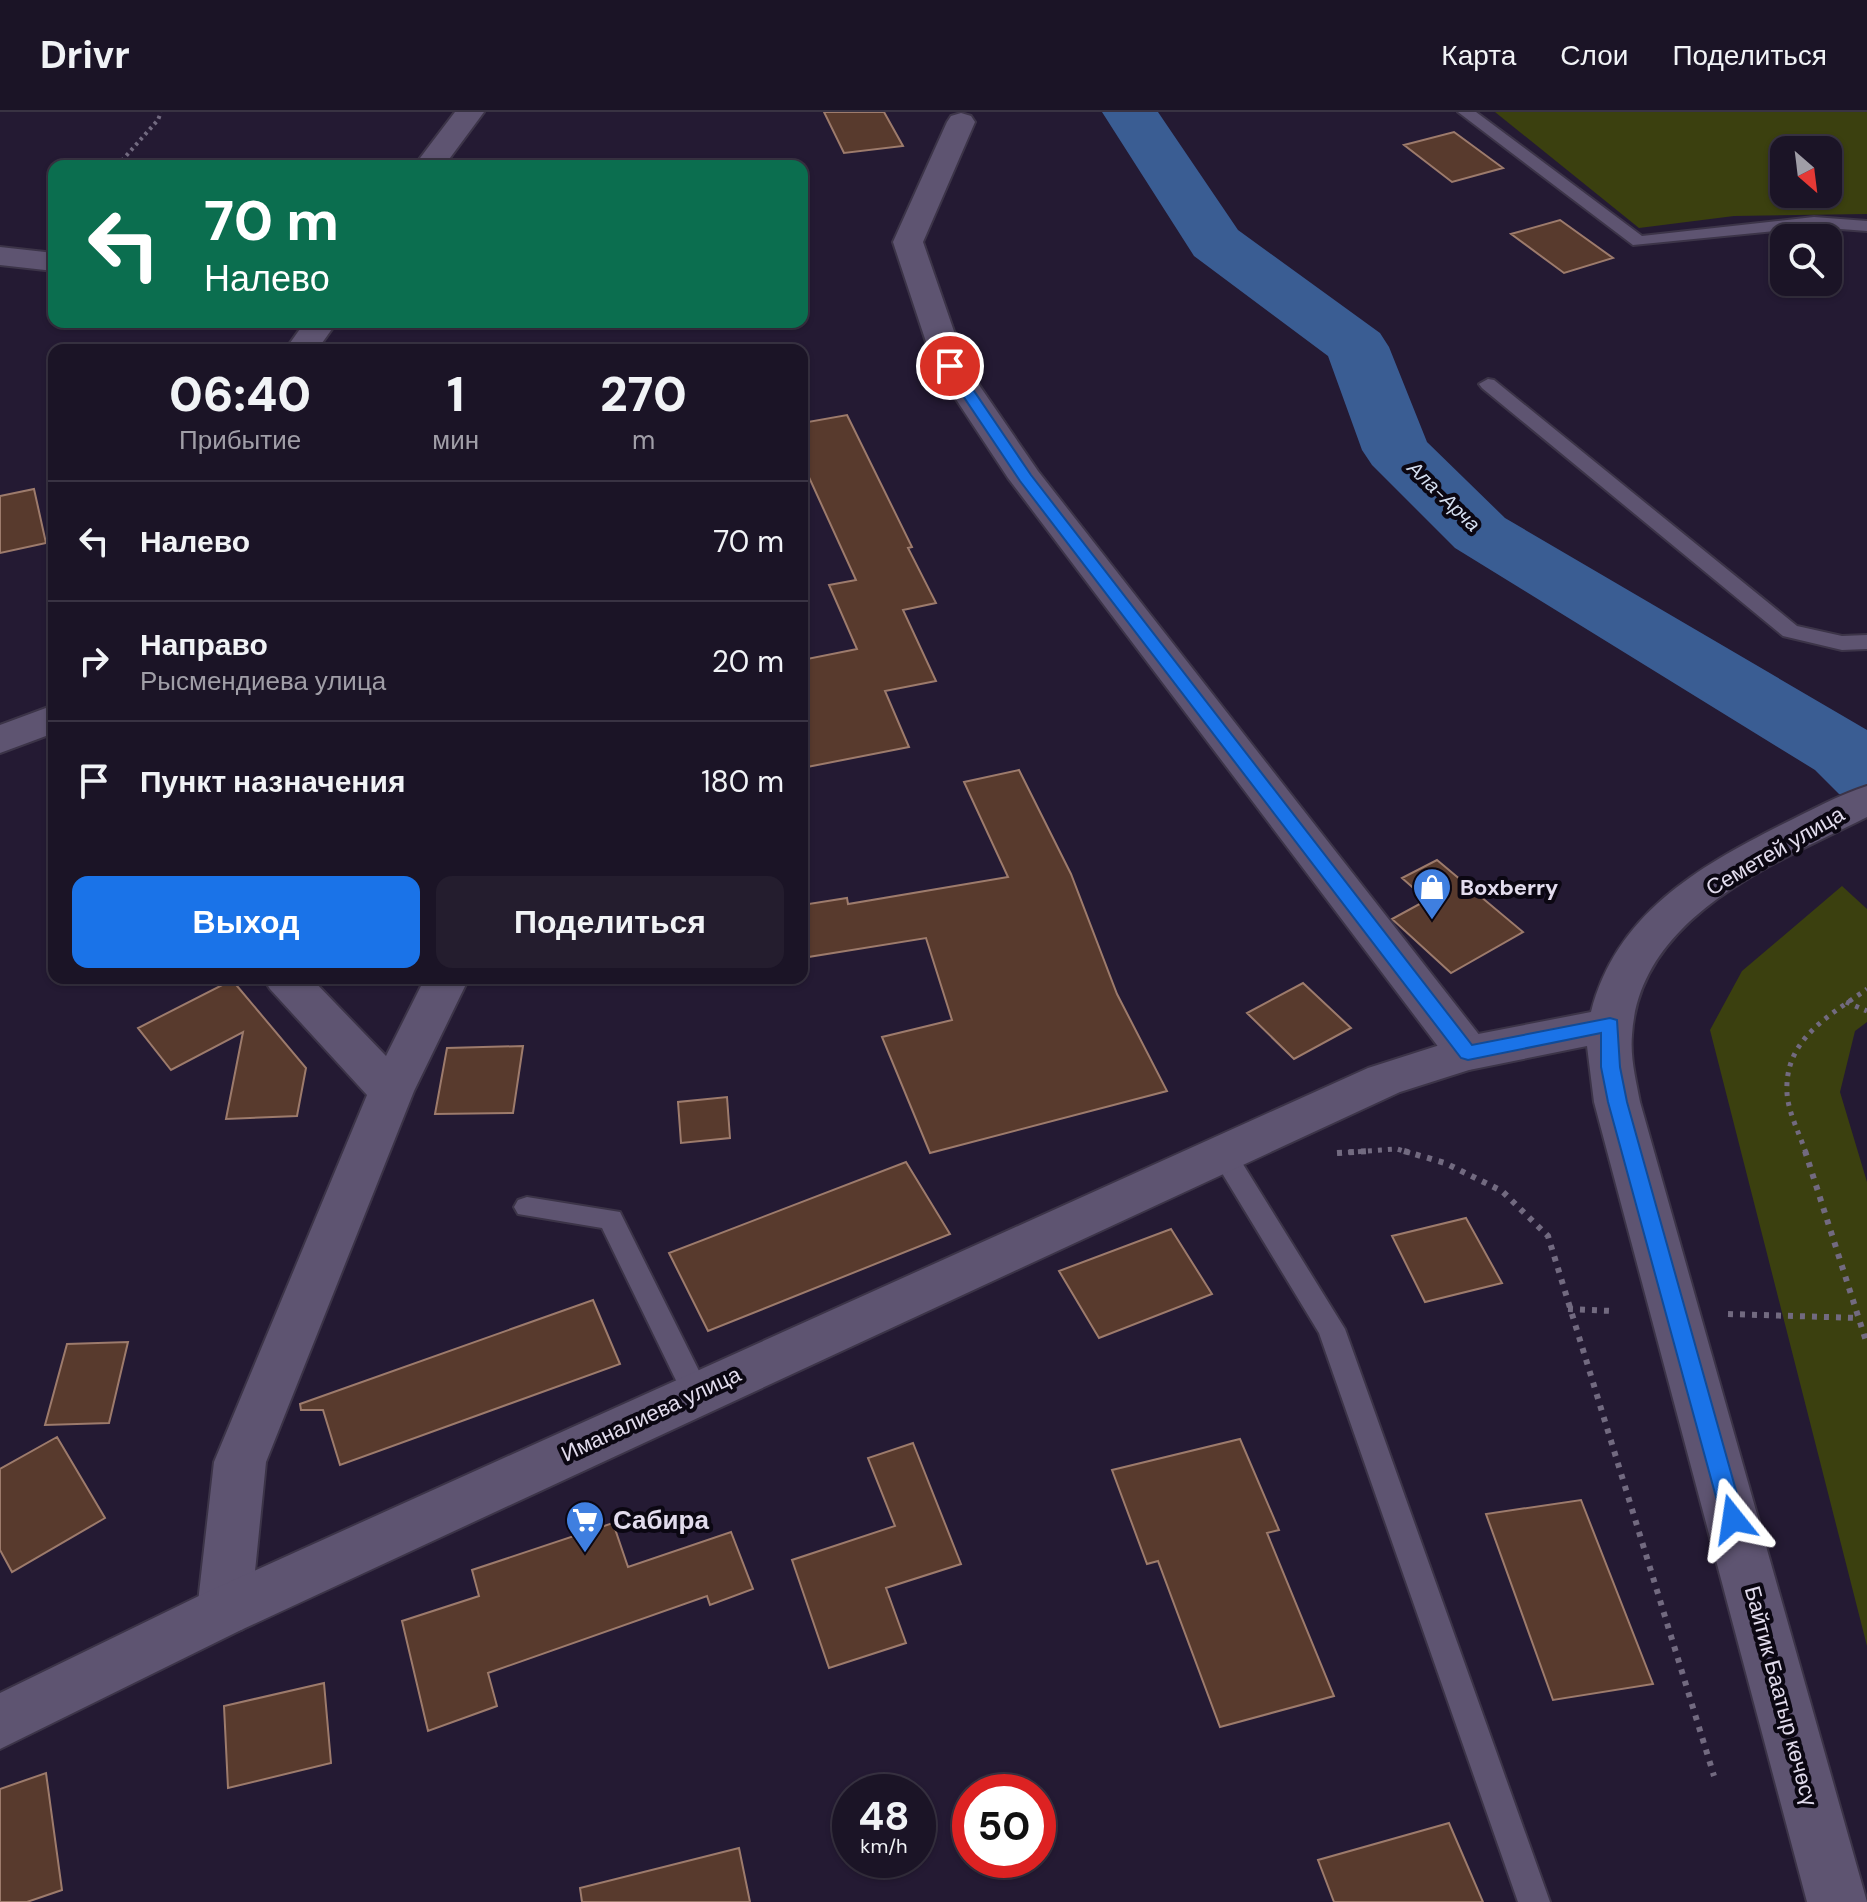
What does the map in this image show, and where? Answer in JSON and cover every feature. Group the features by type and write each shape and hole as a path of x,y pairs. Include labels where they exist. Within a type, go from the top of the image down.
{"street":[{"path":"434,160 470,112"},
{"path":"961,122 908,242 950,366 1025,478 1468,1053"},
{"path":"0,256 48,261"},
{"name":"Семетей улица","path":"1610,1025 1619,992 1638,950 1685,903 1766,851 1867,800"},
{"path":"291,984 391,1091"},
{"path":"224,1611 240,1462 391,1091 444,984"},
{"name":"Иманалиева улица","path":"0,1722 224,1611 696,1393 1224,1155 1317,1136 1384,1080 1468,1053 1610,1025"},
{"name":"Байтик Баатыр көчөсү","path":"1610,1025 1611,1067 1617,1102 1837,1902"}],"lane":[{"path":"1466,112 1639,241 1814,222 1867,226"},
{"path":"1488,384 1790,631 1842,643 1867,642"},
{"path":"1224,1155 1331,1329 1534,1902"},
{"path":"527,1207 611,1219 696,1393"}],"path":[{"path":"122,160 158,120 161,112"},
{"path":"1867,989 1807,1032 1791,1060 1787,1094 1867,1344"},
{"path":"1846,1002 1867,1011"},
{"path":"1317,1136 1342,1151 1397,1149 1445,1163 1502,1191 1548,1236 1714,1776"},
{"path":"1568,1309 1612,1311"},
{"path":"1728,1314 1858,1318"}],"green space":[{"path":"1495,112 1867,112 1867,214 1734,216 1639,228"},
{"path":"1842,886 1867,909 1867,1022 1855,1031 1840,1092 1867,1182 1867,1646 1710,1030 1742,971"}],"building":[{"path":"824,112 884,112 903,146 844,153"},
{"path":"1454,132 1503,168 1452,182 1404,145"},
{"path":"1560,220 1613,258 1564,273 1511,234"},
{"path":"847,415 936,603 903,610 936,681 885,691 909,747 808,767 808,659 857,649 829,585 856,580 808,475 808,422"},
{"path":"34,489 46,543 0,553 0,496"},
{"path":"1019,770 1071,874 1117,994 1167,1091 930,1153 882,1037 952,1020 926,938 808,957 808,904 847,898 848,904 1008,877 964,782"},
{"path":"1437,860 1523,932 1451,973 1392,919 1427,900 1402,878"},
{"path":"1303,983 1351,1028 1294,1059 1247,1013"},
{"path":"224,984 235,984 306,1068 297,1116 226,1119 243,1032 171,1070 138,1028"},
{"path":"523,1046 513,1113 435,1114 447,1048"},
{"path":"727,1097 730,1138 681,1143 678,1102"},
{"path":"906,1162 950,1234 708,1331 669,1253"},
{"path":"1466,1218 1502,1283 1425,1302 1392,1236"},
{"path":"1171,1229 1212,1294 1099,1338 1059,1271"},
{"path":"593,1300 620,1364 340,1465 323,1410 301,1410 300,1404"},
{"path":"128,1342 109,1423 45,1425 67,1344"},
{"path":"57,1437 105,1518 12,1572 0,1550 0,1469"},
{"path":"1240,1439 1279,1530 1267,1533 1334,1696 1220,1727 1158,1561 1147,1564 1112,1470"},
{"path":"913,1443 961,1564 886,1588 906,1643 829,1668 792,1560 895,1526 868,1458"},
{"path":"1581,1500 1653,1684 1553,1700 1486,1514"},
{"path":"613,1523 628,1567 731,1532 753,1589 710,1605 707,1596 488,1673 497,1706 428,1731 402,1621 479,1596 472,1570"},
{"path":"324,1683 331,1763 228,1788 224,1706"},
{"path":"46,1773 62,1890 27,1902 0,1902 0,1789"},
{"path":"1449,1823 1483,1902 1334,1902 1318,1860"},
{"path":"739,1848 750,1902 582,1902 580,1888"}],"waterway":[{"name":"Ала-Арча","path":"1130,112 1216,243 1357,347 1396,450 1480,533 1843,751 1867,775"}],"place":[{"name":"Boxberry","path":"1432,921"},
{"name":"Сабира","path":"585,1554"}],"route":[{"path":"950,366 1025,478 1468,1053 1610,1025 1611,1067 1617,1102 1733,1519"}]}
